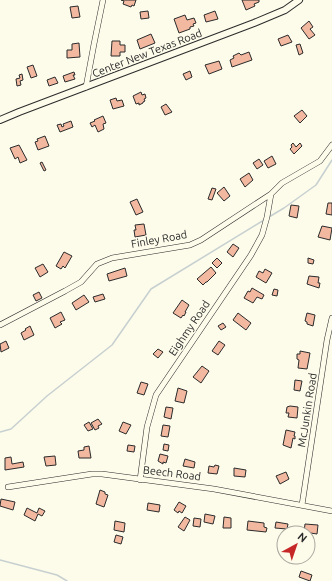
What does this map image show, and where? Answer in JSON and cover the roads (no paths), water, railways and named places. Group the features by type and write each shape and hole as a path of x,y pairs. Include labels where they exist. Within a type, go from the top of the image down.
{"street":[{"path":"86,87 103,0"},
{"name":"Center New Texas Road","path":"0,120 254,23 285,10 299,0"},
{"name":"Finley Road","path":"0,325 40,306 81,282 98,264 112,258 190,245 211,235 271,194 282,183 320,160 332,145"},
{"name":"Eighmy Road","path":"140,480 148,427 156,395 251,255 262,235 271,194"},
{"name":"McJunkin Road","path":"302,505 327,340 332,318"},
{"name":"Beech Road","path":"8,487 92,474 214,489 332,511"}],"waterway":[{"path":"269,217 316,185 332,160"},
{"path":"0,432 11,429 47,396 112,345 151,289 264,220"},
{"path":"0,560 57,575 67,581"}]}
